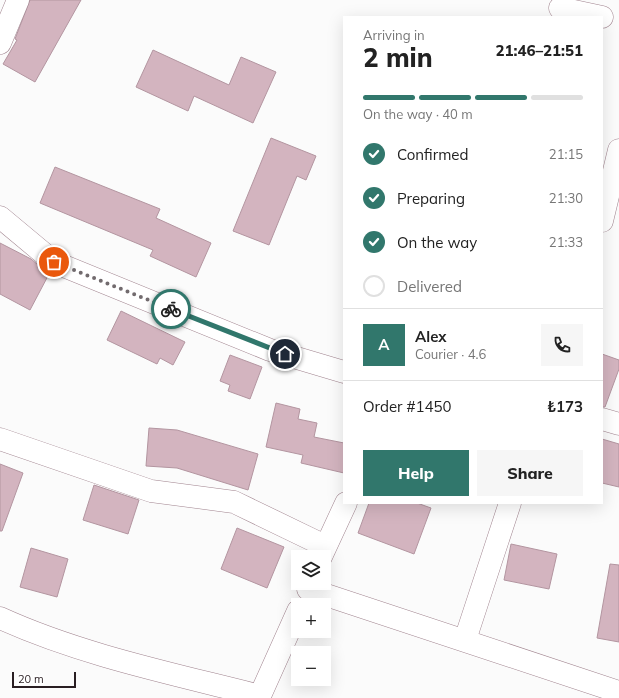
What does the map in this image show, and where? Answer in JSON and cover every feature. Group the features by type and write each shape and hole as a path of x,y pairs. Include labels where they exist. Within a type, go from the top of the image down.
{"street":[{"path":"0,43 15,2"},
{"path":"560,8 597,16"},
{"path":"603,17 619,21"},
{"path":"603,217 619,150"},
{"path":"0,217 54,262 270,350 343,372"},
{"path":"603,419 619,424"},
{"path":"0,439 151,491 234,502 319,550"},
{"path":"324,550 346,504"},
{"path":"465,640 510,504"},
{"path":"306,592 465,640 619,692"},
{"path":"0,618 29,631 134,664 260,697 291,627"}],"building":[{"path":"30,0 81,0 35,82 3,64 17,40 15,39"},
{"path":"153,50 229,85 241,57 276,72 253,123 194,96 188,111 136,87"},
{"path":"271,138 316,156 306,180 297,176 269,245 233,231"},
{"path":"55,167 160,209 156,218 211,243 196,277 150,256 153,250 40,203"},
{"path":"0,243 31,259 49,274 30,310 0,294"},
{"path":"121,311 185,342 173,365 160,358 157,364 107,340"},
{"path":"603,354 619,360 619,369 605,407 603,407"},
{"path":"230,355 262,367 250,399 228,391 230,385 220,381"},
{"path":"276,403 300,409 298,419 317,423 314,437 343,443 343,473 301,463 303,455 266,447"},
{"path":"149,428 177,430 258,454 248,490 177,468 146,466"},
{"path":"603,439 619,444 619,487 603,483"},
{"path":"0,464 23,473 2,531 0,531"},
{"path":"94,485 139,500 128,534 83,520"},
{"path":"369,504 420,504 431,508 414,554 358,533"},
{"path":"237,528 284,547 267,588 221,569"},
{"path":"511,544 557,554 549,589 504,580"},
{"path":"31,548 68,559 57,597 20,587"},
{"path":"610,564 619,565 619,642 597,638"}],"way so far":[{"path":"54,262 171,309"}],"route":[{"path":"171,309 270,350 285,354"}]}
